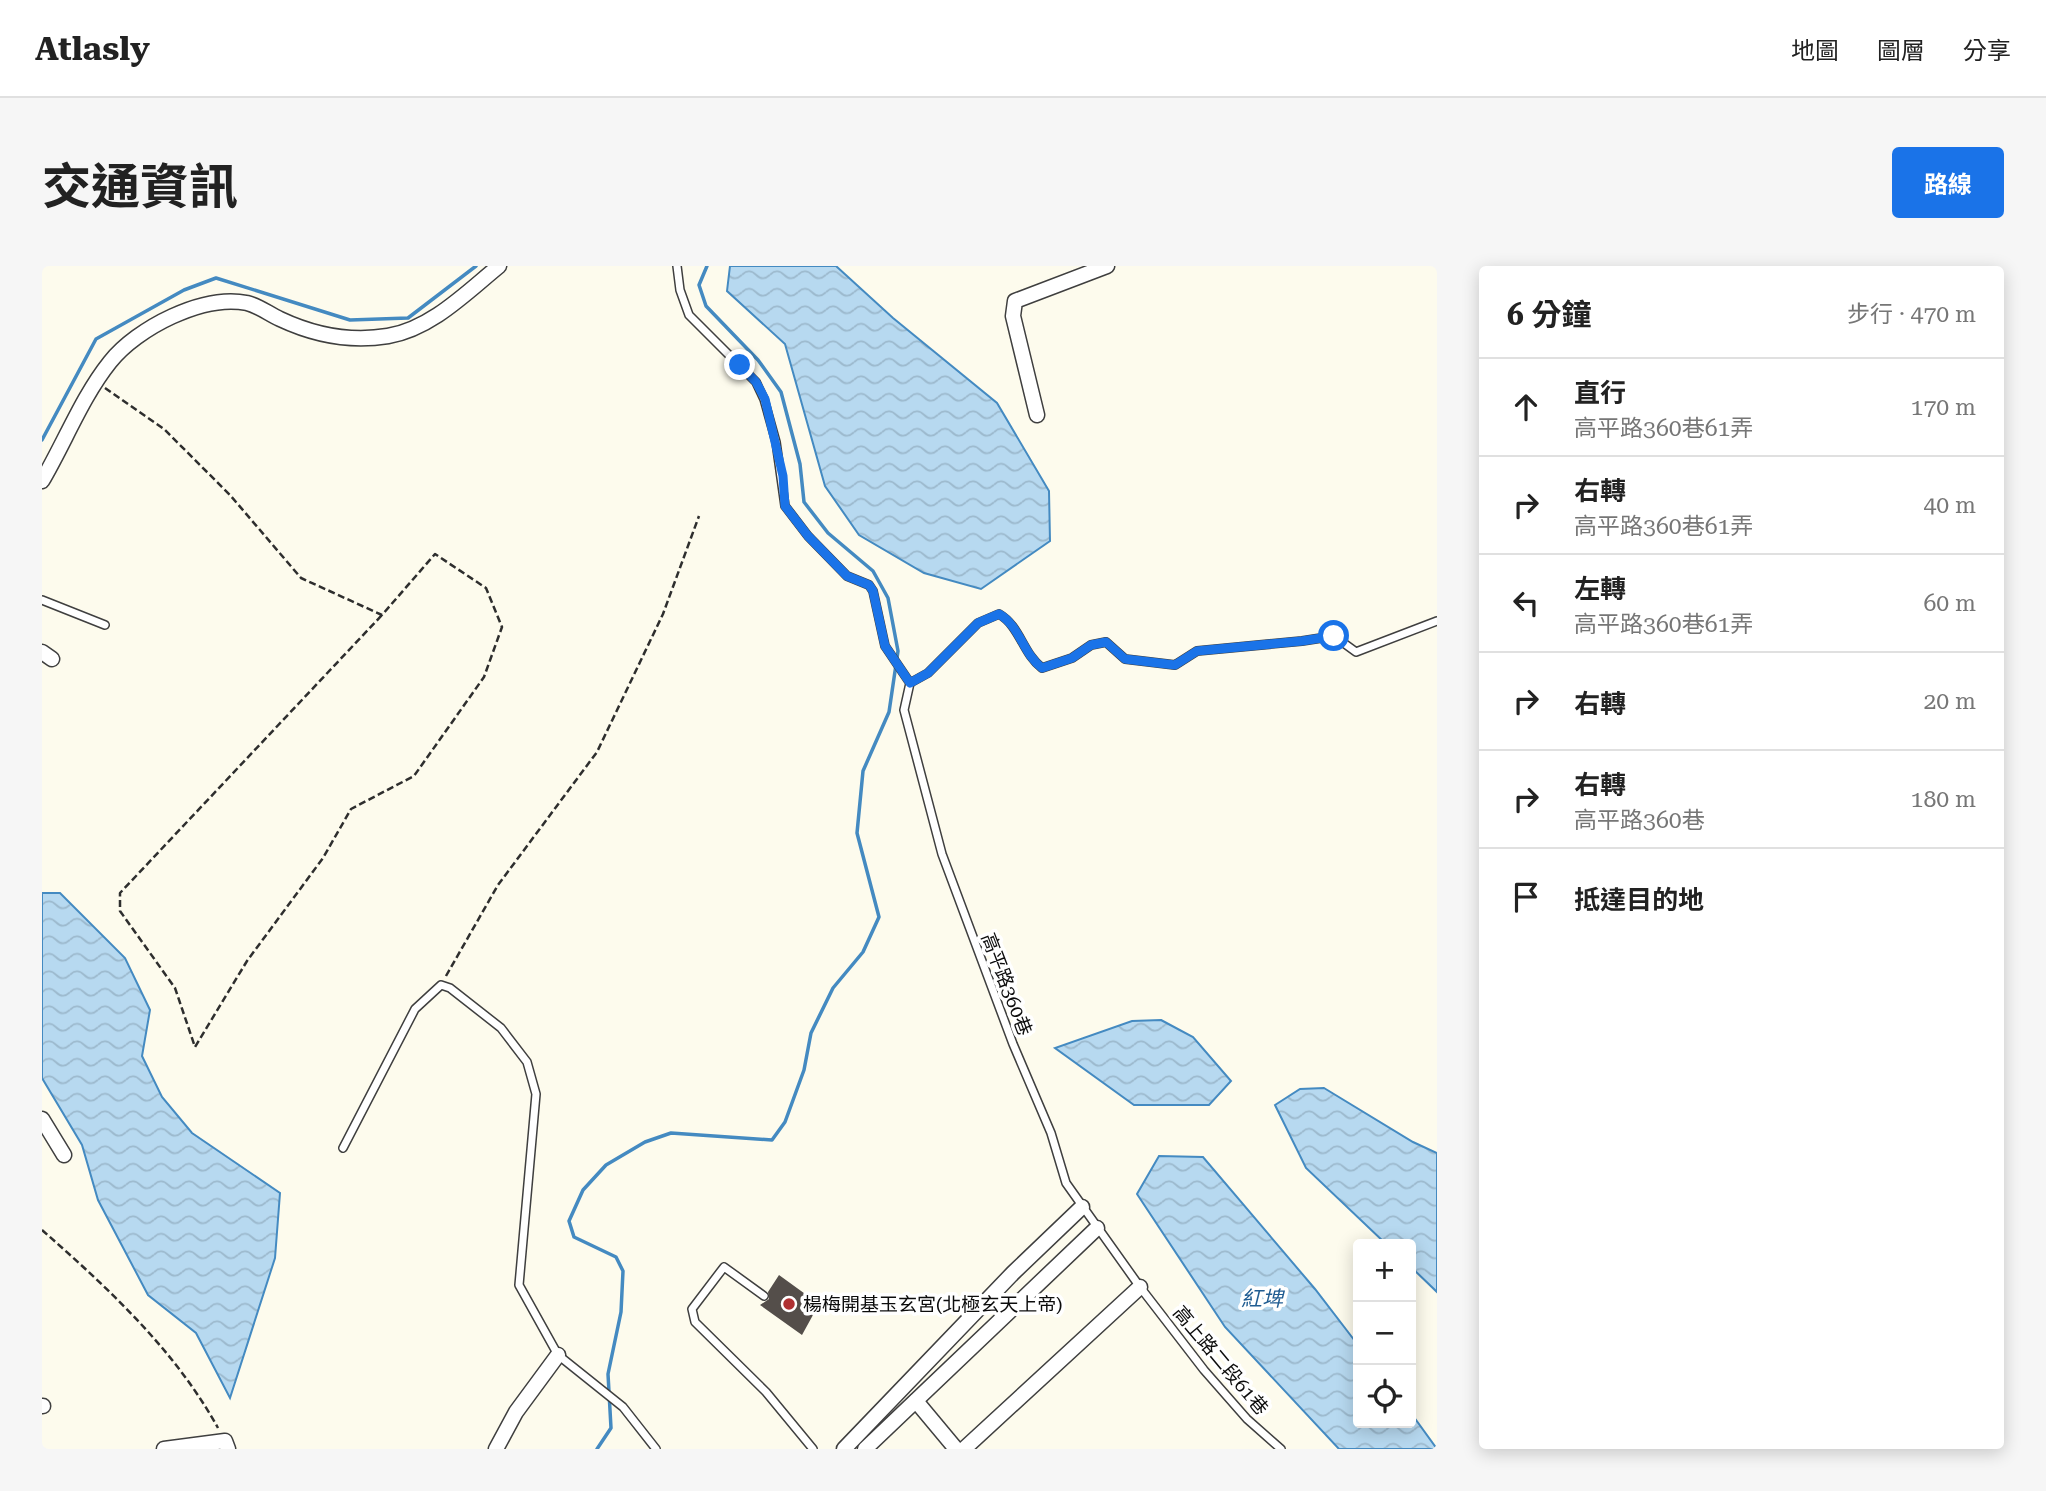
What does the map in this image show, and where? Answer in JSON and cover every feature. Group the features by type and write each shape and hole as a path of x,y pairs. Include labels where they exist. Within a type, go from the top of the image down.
{"street":[{"path":"42,481 112,360 134,339 161,322 212,303 248,303 279,319 341,337 362,339 392,335 436,315 499,266"},
{"path":"1037,415 1013,316 1015,300 1107,266"},
{"path":"42,1119 64,1155"},
{"path":"844,1449 1013,1273 1082,1207"},
{"path":"865,1449 1097,1228"},
{"path":"964,1449 1140,1287"},
{"path":"496,1449 516,1412 558,1355"},
{"path":"916,1401 956,1449"},
{"path":"164,1449 226,1445"}],"lane":[{"path":"677,266 680,290 689,315 756,382 765,399 779,454 785,506 808,536 847,576 869,585 873,591 885,646 910,683 928,673 978,623 999,614 1008,619 1033,661 1042,668 1072,658 1091,645 1106,642 1125,659 1175,665 1197,651 1334,636 1356,652 1437,621"},
{"path":"42,600 105,625"},
{"name":"高平路360巷","path":"910,683 904,710 942,854 1013,1044 1051,1133 1066,1183 1140,1287"},
{"path":"344,1149 415,1009 441,985 450,988 501,1028 527,1062 536,1094 519,1285 558,1355 623,1407 656,1449"},
{"path":"764,1296 724,1267 692,1309 695,1322 766,1392 813,1449"},
{"name":"高上路二段61巷","path":"1140,1287 1247,1419 1282,1449"}],"path":[{"path":"97,382 164,429 230,495 301,578 382,615"},
{"path":"441,985 498,885 597,752 663,614 699,516"},
{"path":"435,554 486,588 502,627 484,677 414,776 351,809 323,858 247,961 195,1047 175,988 120,911 120,893 382,615 435,554"},
{"path":"42,1230 94,1276 179,1366 226,1445"}],"water":[{"path":"730,266 836,266 893,318 997,403 1049,491 1050,541 981,589 924,573 859,535 825,486 785,344 727,291"},
{"path":"42,893 60,893 125,958 150,1010 142,1056 162,1097 192,1133 280,1193 275,1258 230,1398 196,1333 148,1295 98,1200 82,1145 42,1078"},
{"path":"1161,1020 1193,1037 1231,1081 1209,1105 1134,1105 1055,1048 1132,1021"},
{"path":"1324,1088 1413,1142 1437,1153 1437,1292 1416,1272 1416,1239 1381,1239 1306,1168 1275,1105 1300,1089"},
{"name":"紅埤","path":"1159,1156 1203,1157 1315,1289 1353,1338 1353,1428 1416,1428 1416,1420 1437,1449 1339,1449 1225,1327 1137,1194"}],"building":[{"name":"楊梅開基玉玄宮(北極玄天上帝)","path":"779,1275 819,1304 802,1335 760,1305 769,1299 768,1292"}],"waterway":[{"path":"42,440 96,339 184,290 216,278 350,320 408,318 476,266"},
{"path":"597,1449 611,1428 608,1374 621,1312 623,1271 616,1257 574,1237 569,1221 583,1190 606,1165 645,1142 671,1133 772,1140 785,1122 804,1070 811,1033 833,988 863,952 879,917 857,833 863,771 889,712 898,651 888,598 873,571 828,533 804,502 800,464 781,392 758,360 706,306 699,285 707,266"}],"place":[{"name":"楊梅開基玉玄宮(北極玄天上帝)","path":"789,1304"}],"route":[{"path":"740,365 756,382 765,399 783,476 785,506 808,536 847,576 869,585 873,591 885,646 910,683 928,673 978,623 999,614 1008,619 1033,661 1042,668 1072,658 1091,645 1106,642 1125,659 1175,665 1197,651 1334,636"}]}
